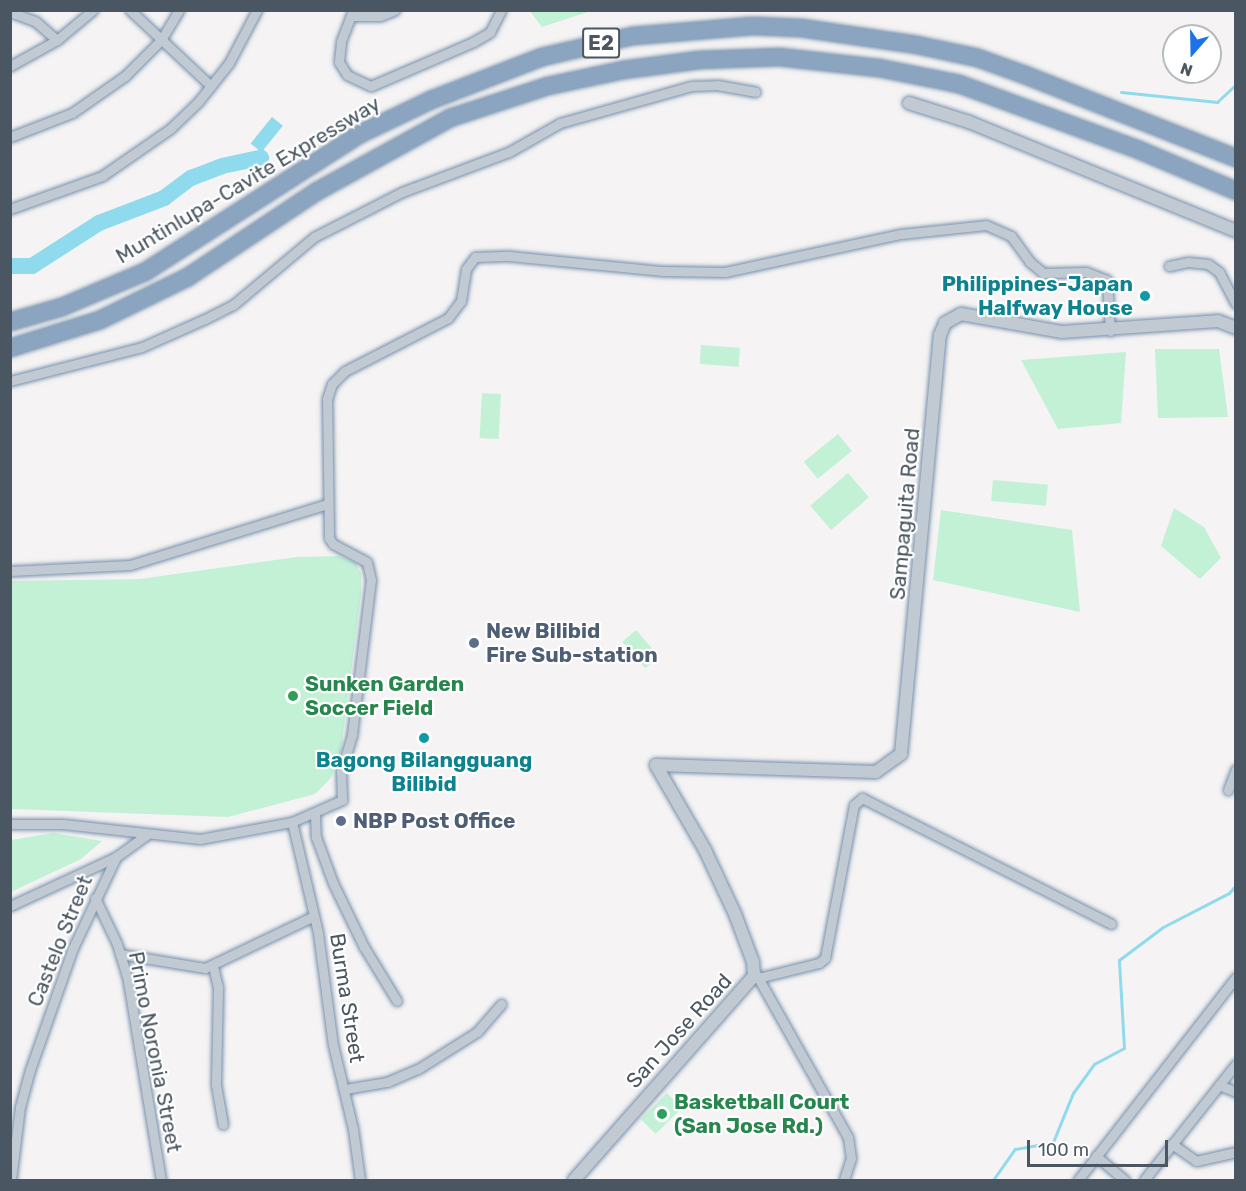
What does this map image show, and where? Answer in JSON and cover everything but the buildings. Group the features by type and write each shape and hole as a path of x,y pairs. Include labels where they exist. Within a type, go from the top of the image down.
{"highway":[{"name":"Muntinlupa-Cavite Expressway","path":"10,322 81,300 145,272 358,135 431,100 542,57 633,36 753,26 801,28 917,45 978,58 1236,158"},
{"name":"E2","path":"10,348 100,320 188,277 316,192 450,118 548,86 622,69 699,60 779,57 879,68 959,84 1128,146 1236,191"}],"street":[{"path":"10,66 57,40 93,10"},
{"path":"130,10 211,86"},
{"path":"10,137 72,114 125,76 160,40 179,10"},
{"path":"10,209 102,176 170,129 211,86 238,50 257,10"},
{"path":"395,10 380,16 352,13 341,42 339,62 347,75 371,86 473,42 490,32 501,10"},
{"path":"10,12 35,21 57,40"},
{"path":"10,381 142,347 205,319 233,305 314,237 402,192 509,152 560,123 692,86 717,85 754,92"},
{"path":"909,104 969,122 1236,231"},
{"path":"10,824 63,824 146,835 225,837 292,822 315,814 342,800 341,771 352,734 371,580 367,562 333,544 329,538 326,410 332,384 358,363 448,318 461,301 471,261 485,255 663,272 725,272 912,232 986,225 1011,236 1029,262 1043,273 1086,272 1107,280 1110,331"},
{"path":"1169,266 1188,262 1208,264 1219,272 1236,303"},
{"name":"Sampaguita Road","path":"656,765 876,772 898,759 903,745 942,329 950,317 961,314 1062,332 1110,331 1218,321 1235,327"},
{"path":"10,571 130,565 327,504"},
{"name":"San Jose Road","path":"574,1180 699,1034 745,989 756,974 735,914 705,850 656,765"},
{"path":"1228,790 1236,770"},
{"path":"844,1180 851,1158 848,1137 756,974 819,963 825,958 854,805 862,798 1111,924"},
{"path":"315,814 319,825 316,837 333,883 364,947 397,1001"},
{"name":"Burma Street","path":"292,822 314,916 333,1045 345,1089 360,1180"},
{"path":"10,906 116,857 146,835"},
{"name":"Castelo Street","path":"11,1180 15,1135 30,1070 95,898 116,857"},
{"name":"Primo Noronia Street","path":"95,898 120,954 139,1036 161,1180"},
{"path":"120,954 192,969 213,966 314,916"},
{"path":"213,966 218,987 216,1085 223,1124"},
{"path":"1078,1180 1236,977"},
{"path":"345,1089 387,1082 418,1069 477,1032 501,1004"},
{"path":"1144,1180 1236,1064"},
{"path":"1219,1085 1236,1092"},
{"path":"1172,1144 1196,1161 1236,1152"},
{"path":"1096,1156 1125,1180"}],"green space":[{"path":"530,11 591,11 542,27"},
{"path":"701,345 740,348 739,367 700,364"},
{"path":"1155,349 1219,349 1228,417 1158,418"},
{"path":"1126,352 1121,423 1058,429 1021,360"},
{"path":"482,393 501,394 499,439 480,438"},
{"path":"838,434 852,451 818,479 804,462"},
{"path":"848,473 869,497 831,530 810,506"},
{"path":"993,480 1048,485 1046,506 991,501"},
{"path":"1174,508 1204,527 1221,558 1200,579 1161,546"},
{"path":"941,510 1072,530 1080,612 933,580"},
{"path":"339,556 356,563 361,574 361,594 341,751 331,778 315,794 228,817 11,809 11,581 140,579 297,557"},
{"path":"636,630 659,656 645,668 622,642"},
{"path":"53,833 102,841 81,859 11,892 11,840"},
{"name":"Basketball Court (San Jose Rd.)","path":"667,1093 682,1108 656,1134 641,1119"}],"water":[{"path":"272,117 283,126 261,152 251,143"}],"waterway":[{"path":"1121,92 1217,102 1236,84"},
{"path":"10,266 32,266 99,223 164,198 191,178 222,166 261,158"},
{"path":"993,1180 1015,1149 1053,1142 1073,1093 1094,1064 1124,1048 1119,960 1163,927 1229,893 1236,885"}],"place":[{"name":"Philippines-Japan Halfway House","path":"1145,296"},
{"name":"New Bilibid Fire Sub-station","path":"474,643"},
{"name":"Sunken Garden Soccer Field","path":"293,696"},
{"name":"Bagong Bilangguang Bilibid","path":"424,738"},
{"name":"NBP Post Office","path":"341,821"},
{"name":"Basketball Court (San Jose Rd.)","path":"662,1114"}]}
